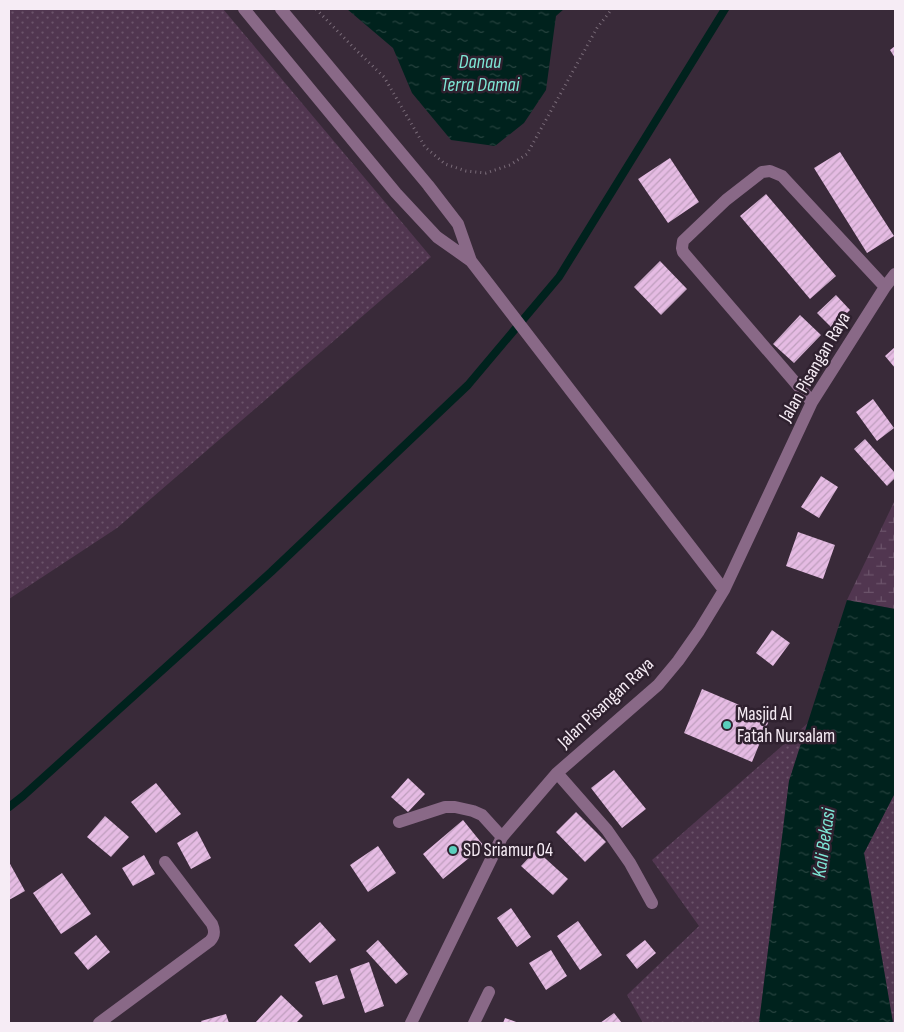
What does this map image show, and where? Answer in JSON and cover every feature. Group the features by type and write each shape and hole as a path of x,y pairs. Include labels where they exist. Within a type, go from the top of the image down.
{"street":[{"path":"244,9 396,193 437,237 472,261"},
{"path":"281,9 428,185 458,224 472,261 724,590"},
{"path":"812,402 683,252 683,241 726,200 766,170 782,176 885,287"},
{"name":"Jalan Pisangan Raya","path":"411,1023 502,837 558,773 658,685 699,632 724,590 812,402 895,274"},
{"path":"558,773 607,830 630,863 652,903"},
{"path":"399,822 445,807 455,807 482,815 502,837"},
{"path":"99,1023 213,937 214,929 212,924 165,862"},
{"path":"474,1023 489,992"}],"path":[{"path":"316,9 384,77 425,147 445,164 466,171 486,173 510,165 527,154 597,28 612,9"}],"green space":[{"path":"9,9 223,9 431,257 117,528 9,599"},
{"path":"895,500 895,609 847,600"},
{"path":"808,723 789,781 759,1023 643,1023 627,995 699,926 652,860"},
{"path":"895,793 895,1023 893,1023 864,853"}],"water":[{"name":"Danau Terra Damai","path":"347,9 564,9 556,16 546,90 524,123 495,146 451,140 412,93 393,48"},
{"name":"Kali Bekasi","path":"847,600 895,609 895,793 864,853 893,1023 759,1023 789,781"}],"building":[{"path":"895,46 895,58 890,50"},
{"path":"840,152 894,236 867,253 814,168"},
{"path":"670,158 699,202 668,223 638,179"},
{"path":"766,194 836,276 810,299 740,216"},
{"path":"660,261 687,289 661,315 634,287"},
{"path":"836,295 850,310 832,328 817,313"},
{"path":"800,315 821,335 794,363 773,344"},
{"path":"895,347 895,368 885,356"},
{"path":"873,399 894,428 877,441 856,412"},
{"path":"865,439 895,473 895,478 887,486 854,449"},
{"path":"821,476 838,487 819,518 801,507"},
{"path":"798,532 835,545 823,579 786,566"},
{"path":"772,630 790,643 773,666 756,653"},
{"name":"Masjid Al Fatah Nursalam","path":"702,689 770,718 752,762 684,733"},
{"path":"614,770 646,809 622,828 591,788"},
{"path":"408,778 425,794 408,812 391,797"},
{"path":"156,783 181,814 156,833 131,802"},
{"path":"576,812 606,842 585,862 556,832"},
{"path":"105,816 129,837 111,857 87,837"},
{"name":"SD Sriamur 04","path":"463,820 484,846 443,879 423,854"},
{"path":"197,831 211,858 191,869 177,843"},
{"path":"378,846 396,873 368,892 350,865"},
{"path":"536,850 568,879 553,895 521,866"},
{"path":"144,855 155,874 133,886 122,868"},
{"path":"9,862 25,891 9,900"},
{"path":"62,873 91,914 61,934 33,893"},
{"path":"511,908 531,937 517,947 497,918"},
{"path":"578,921 602,955 580,970 557,936"},
{"path":"320,922 336,940 310,963 294,945"},
{"path":"96,935 110,952 88,970 74,953"},
{"path":"378,940 408,974 396,984 366,951"},
{"path":"645,940 656,953 637,969 626,955"},
{"path":"551,950 567,976 546,990 529,963"},
{"path":"369,962 384,1006 365,1013 350,969"},
{"path":"337,975 345,998 323,1005 315,982"},
{"path":"281,995 303,1016 296,1023 255,1023"},
{"path":"614,1013 622,1023 600,1023"},
{"path":"226,1014 229,1023 202,1023 201,1021"},
{"path":"505,1018 519,1023 503,1023"}],"waterway":[{"path":"9,807 271,572 468,385 559,277 725,9"}],"place":[{"name":"Masjid Al Fatah Nursalam","path":"727,725"},
{"name":"SD Sriamur 04","path":"453,850"}]}
